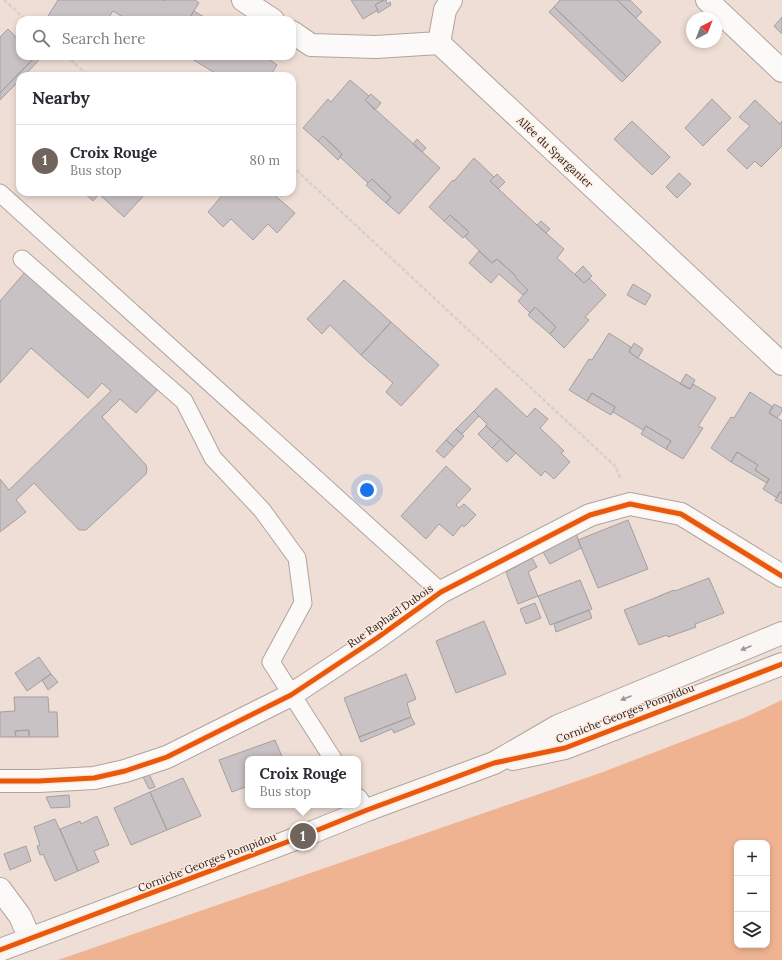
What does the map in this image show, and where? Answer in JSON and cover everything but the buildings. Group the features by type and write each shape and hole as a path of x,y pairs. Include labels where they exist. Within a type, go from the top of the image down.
{"main road":[{"name":"Corniche Georges Pompidou","path":"494,763 558,726 782,633"},
{"name":"Corniche Georges Pompidou","path":"362,804 494,763 565,748 782,664"},
{"name":"Corniche Georges Pompidou","path":"0,950 296,839 354,808"}],"street":[{"path":"243,0 267,16"},
{"path":"296,35 311,45 376,47 439,43 445,10 451,0"},
{"path":"707,0 782,71"},
{"name":"Allée du Sparganier","path":"439,43 782,364"},
{"name":"Rue Raphaël Dubois","path":"0,781 39,781 94,778 125,771 167,757 291,694 377,638 441,592 590,515 630,504 681,514 782,576"},
{"path":"0,889 20,916 30,939"}],"lane":[{"path":"0,192 441,592"},
{"path":"22,259 184,401 213,458 262,510 297,558 303,603 271,662 331,756"}],"path":[{"path":"4,0 22,16"},
{"path":"71,60 84,72"},
{"path":"296,170 616,467 630,504"}],"shaded area":[{"path":"782,700 782,960 58,960 603,772 746,717"}],"cycle path":[{"path":"0,781 39,781 94,778 125,771 167,757 291,695 377,638 441,592 590,515 630,504 681,514 782,576"},
{"path":"0,950 494,763 565,748 782,664"}],"place":[{"name":"Croix Rouge","path":"303,836"}]}
